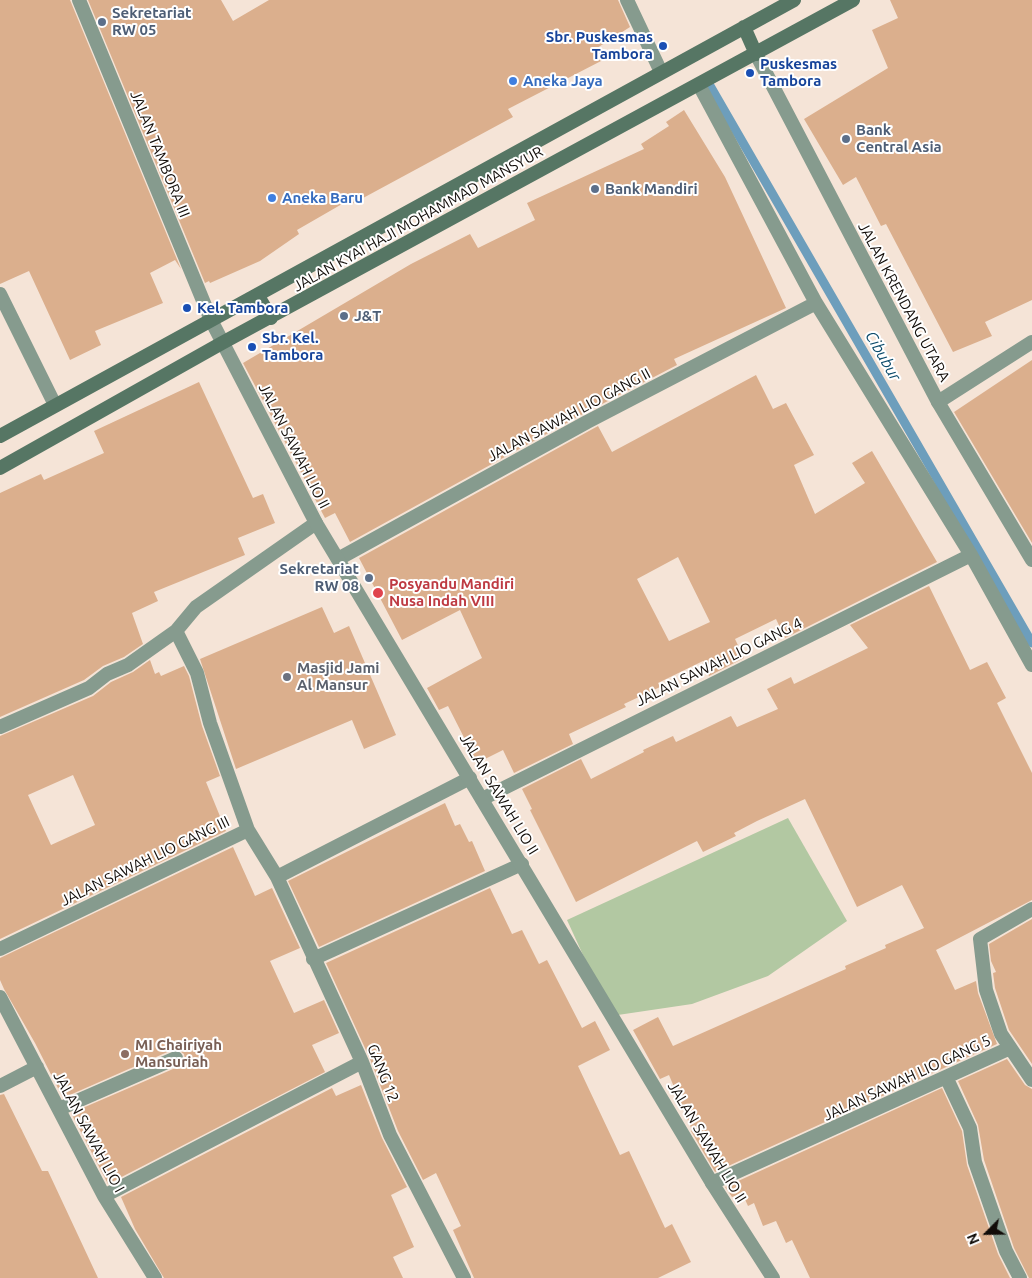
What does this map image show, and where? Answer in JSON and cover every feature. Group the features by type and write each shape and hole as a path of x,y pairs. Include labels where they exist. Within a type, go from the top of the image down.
{"main road":[{"name":"JALAN KYAI HAJI MOHAMMAD MANSYUR","path":"0,436 55,404 258,296 794,0"},
{"name":"JALAN KYAI HAJI MOHAMMAD MANSYUR","path":"0,468 222,343 853,0"},
{"path":"744,27 756,54"},
{"path":"258,296 271,318"}],"street":[{"name":"JALAN TAMBORA III","path":"80,0 211,320"},
{"path":"627,0 661,72"},
{"name":"JALAN KRENDANG UTARA","path":"756,54 938,402 1032,560"},
{"path":"699,85 816,303 971,555 1032,665"},
{"path":"0,294 55,404"},
{"name":"JALAN SAWAH LIO GANG II","path":"338,559 588,422 816,303"},
{"name":"JALAN SAWAH LIO II","path":"211,320 316,523 712,1184 773,1278"},
{"path":"938,402 1032,342"},
{"path":"0,727 89,688 106,674 128,665 176,631 196,608 316,523"},
{"name":"JALAN SAWAH LIO GANG 4","path":"482,799 971,555"},
{"path":"176,631 197,673 210,723 248,830"},
{"path":"276,877 470,778"},
{"name":"JALAN SAWAH LIO GANG III","path":"0,948 248,830 276,877"},
{"path":"313,959 522,864"},
{"name":"GANG 12","path":"276,877 362,1062 390,1135 464,1278"},
{"name":"JALAN SAWAH LIO GANG 5","path":"712,1184 947,1079 1010,1048 1000,1034 986,990 980,939 1032,909"},
{"name":"JALAN SAWAH LIO I","path":"0,998 104,1196 155,1278"},
{"path":"1010,1048 1032,1080"},
{"path":"59,1109 176,1058"},
{"path":"104,1196 362,1062"},
{"path":"0,1086 37,1067"},
{"path":"947,1079 970,1128 975,1162 1006,1251 1020,1278"}],"green space":[{"path":"788,818 847,921 768,976 692,1004 611,1016 567,920"}],"building":[{"path":"0,0 70,0 181,269 175,260 150,273 163,303 95,331 101,345 70,360 29,271 0,284"},
{"path":"88,0 221,0 233,21 269,0 618,0 630,27 597,48 603,60 508,109 513,117 352,204 349,200 297,230 299,234 260,261 210,283 209,281 205,283"},
{"path":"890,0 1032,0 1032,300 985,322 992,336 953,352 886,224 881,226 856,177 843,185 804,119 888,68 872,30 898,18"},
{"path":"684,110 725,177 786,308 674,359 677,365 583,414 350,542 335,513 325,518 243,363 411,264 470,234 478,248 535,220 527,203 644,149 641,144 669,126 666,122"},
{"path":"1032,360 1032,543 954,412"},
{"path":"756,375 773,409 786,403 814,455 794,465 815,514 865,483 852,463 872,451 937,562 785,638 776,619 735,639 744,658 709,676 703,661 658,683 660,687 624,704 626,707 569,734 573,744 514,773 503,750 477,763 448,706 439,710 427,688 482,658 460,610 402,640 359,558 598,426 612,452","holes":["678,557 710,622 669,641 637,579"]},
{"path":"199,382 253,498 263,494 275,523 238,538 245,555 154,592 158,601 132,613 143,644 124,657 103,666 84,680 0,717 0,493 41,474 44,480 104,453 94,431"},
{"path":"929,586 970,670 987,662 1006,698 997,703 1032,773 1032,900 936,950 955,990 976,981 978,993 997,1044 715,1172 691,1131 669,1075 660,1079 633,1030 658,1017 673,1046 846,969 845,966 886,948 885,945 924,928 902,885 857,907 805,799 757,821 734,833 736,836 703,852 697,841 576,902 530,810 532,809 522,789 581,759 591,779 644,752 643,750 673,736 676,742 731,716 737,727 778,709 767,689 791,677 794,684 868,648 850,625"},
{"name":"Masjid Jami Al Mansur","path":"322,607 334,633 349,626 396,735 364,749 352,720 236,769 200,659"},
{"path":"150,660 155,674 159,672 161,676 184,666 189,676 202,726 220,776 206,782 226,831 0,939 0,736 93,696 111,682 133,672","holes":["73,775 95,825 51,845 28,795"]},
{"path":"445,803 455,826 460,824 469,842 472,841 485,871 319,947 288,881"},
{"path":"233,847 255,896 272,888 300,948 270,961 294,1013 324,1000 339,1033 312,1045 325,1072 108,1184 71,1113 180,1066 185,1059 184,1054 177,1049 172,1050 63,1098 35,1043 4,989 0,980 0,958"},
{"path":"490,888 512,934 522,930 539,964 547,960 582,1028 595,1021 610,1050 578,1066 620,1155 629,1151 665,1228 672,1224 691,1262 658,1278 474,1278 453,1230 461,1226 436,1173 423,1180 398,1131 370,1059 326,963"},
{"path":"1032,919 1032,1064 1009,1030 995,988 993,973 996,972 991,961 989,944"},
{"path":"1007,1059 1025,1085 1032,1089 1032,1278 1029,1278 1014,1248 984,1160 978,1125 958,1081"},
{"path":"361,1085 382,1138 407,1187 391,1195 414,1247 393,1257 403,1278 164,1278 135,1229 121,1197 332,1088 336,1096"},
{"path":"942,1088 962,1131 967,1165 998,1254 1010,1278 810,1278 792,1240 786,1243 776,1221 763,1226 754,1203 748,1206 742,1193 732,1197 725,1187"},
{"path":"4,1094 42,1171 48,1171 98,1278 0,1278 0,1095"}],"waterway":[{"name":"Cibubur","path":"709,84 1032,643"}],"place":[{"name":"Sekretariat RW 05","path":"102,22"},
{"name":"Sbr. Puskesmas Tambora","path":"663,46"},
{"name":"Puskesmas Tambora","path":"750,73"},
{"name":"Aneka Jaya","path":"513,81"},
{"name":"Bank Central Asia","path":"846,139"},
{"name":"Bank Mandiri","path":"595,189"},
{"name":"Aneka Baru","path":"272,198"},
{"name":"Kel. Tambora","path":"187,308"},
{"name":"J&T","path":"344,316"},
{"name":"Sbr. Kel. Tambora","path":"252,347"},
{"name":"Sekretariat RW 08","path":"369,578"},
{"name":"Posyandu Mandiri Nusa Indah VIII","path":"378,593"},
{"name":"Masjid Jami Al Mansur","path":"287,677"},
{"name":"MI Chairiyah Mansuriah","path":"125,1054"}]}
